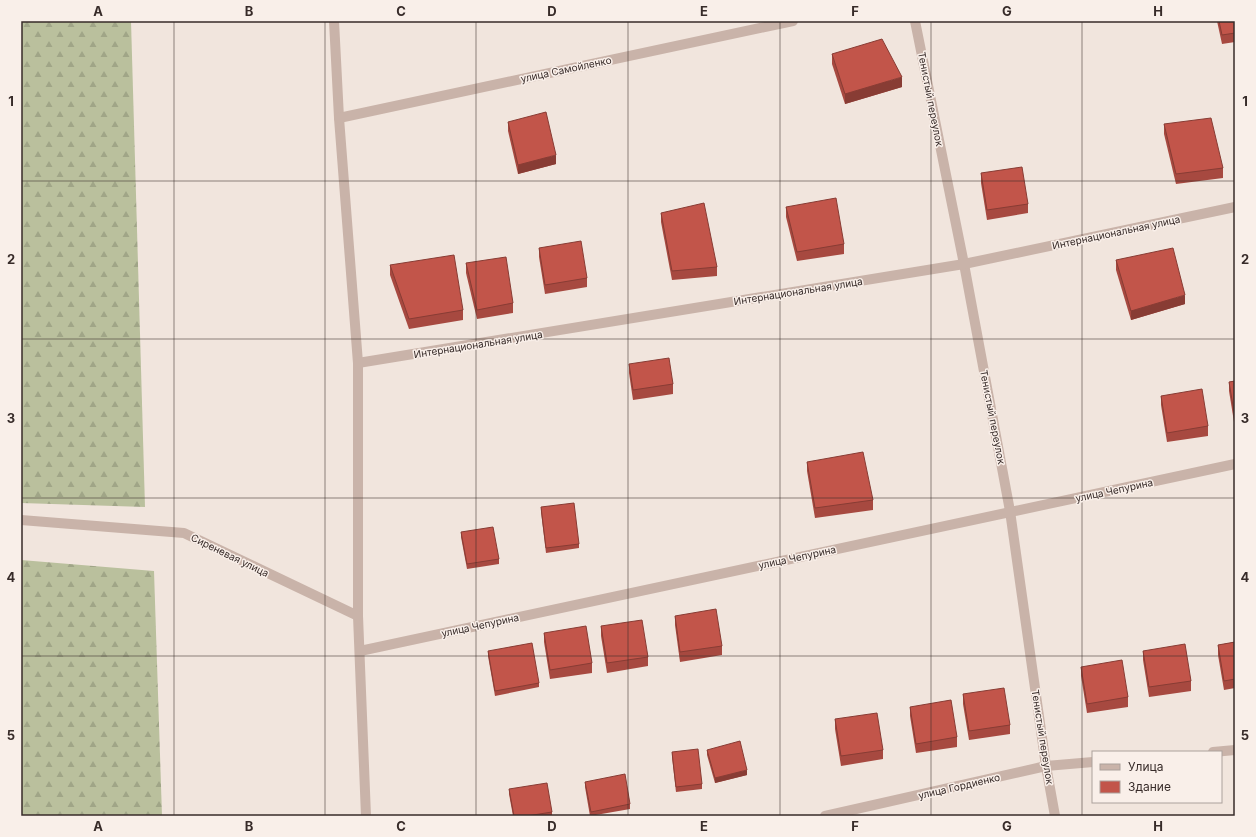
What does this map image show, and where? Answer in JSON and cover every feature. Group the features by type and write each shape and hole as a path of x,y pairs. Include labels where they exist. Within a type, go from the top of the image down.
{"street":[{"path":"334,21 339,118 358,364 358,616 366,816"},
{"name":"улица Самойленко","path":"339,118 793,21"},
{"name":"Тенистый переулок","path":"915,21 964,264 1010,511 1046,766 1055,816"},
{"name":"Интернациональная улица","path":"358,364 964,264 1235,207"},
{"name":"улица Чепурина","path":"360,651 1235,464"},
{"name":"Сиреневая улица","path":"21,520 184,533 358,616"},
{"path":"1222,751 1235,750"},
{"name":"улица Гордиенко","path":"825,816 1046,766 1092,762"}],"green space":[{"path":"21,21 131,21 145,507 21,503"},
{"path":"21,560 154,571 162,816 21,816"}],"building":[{"path":"1219,21 1235,21 1235,33 1222,35"},
{"path":"882,39 902,77 845,94 832,54"},
{"path":"546,112 556,155 518,165 508,122"},
{"path":"1211,118 1223,168 1176,174 1164,124"},
{"path":"1022,167 1028,204 987,210 981,173"},
{"path":"836,198 844,244 797,252 786,207"},
{"path":"704,203 717,267 672,271 661,213"},
{"path":"581,241 587,278 545,285 539,248"},
{"path":"1173,248 1185,295 1131,311 1116,260"},
{"path":"454,255 463,310 409,319 390,265"},
{"path":"506,257 513,303 477,310 466,263"},
{"path":"669,358 673,384 633,390 629,364"},
{"path":"1235,381 1235,418 1229,382"},
{"path":"1202,389 1208,426 1167,433 1161,396"},
{"path":"863,452 873,500 815,508 807,462"},
{"path":"574,503 579,544 546,548 541,507"},
{"path":"493,527 499,559 467,564 461,532"},
{"path":"716,609 722,646 680,652 675,616"},
{"path":"642,620 648,657 607,663 601,626"},
{"path":"586,626 592,663 550,670 544,633"},
{"path":"1235,642 1235,679 1224,681 1218,645"},
{"path":"532,643 539,683 495,691 488,651"},
{"path":"1185,644 1191,681 1149,687 1143,651"},
{"path":"1122,660 1128,697 1087,704 1081,667"},
{"path":"1004,688 1010,725 969,731 963,694"},
{"path":"951,700 957,737 916,744 910,707"},
{"path":"877,713 883,750 841,756 835,719"},
{"path":"740,741 747,770 715,778 707,750"},
{"path":"698,749 702,784 676,787 672,752"},
{"path":"625,774 630,804 591,812 585,782"},
{"path":"547,783 552,812 527,816 514,816 509,789"}]}
